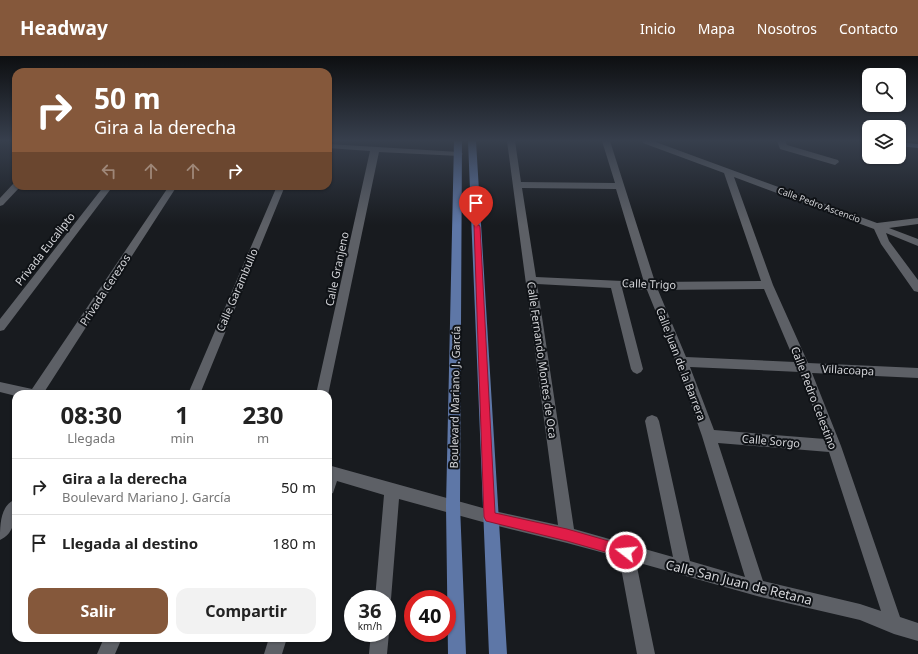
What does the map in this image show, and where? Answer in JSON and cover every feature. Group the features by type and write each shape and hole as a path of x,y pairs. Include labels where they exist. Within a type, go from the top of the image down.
{"main road":[{"path":"458,171 473,171 498,654"},
{"name":"Boulevard Mariano J. García","path":"457,654 453,506 458,171"}],"street":[{"name":"Calle Granjeno","path":"323,390 371,169"},
{"name":"Calle Fernando Montes de Oca","path":"515,169 567,535"},
{"name":"Calle Juan de la Barrera","path":"615,169 651,286 682,362 709,436 757,588"},
{"name":"Calle Pedro Ascencio","path":"718,169 878,226 918,243"},
{"name":"Calle Pedro Celestino","path":"728,173 768,285 804,368 834,446 894,625"},
{"path":"517,185 621,186"},
{"path":"0,203 12,190"},
{"name":"Privada Eucalipto","path":"0,327 106,190"},
{"name":"Privada Cerezos","path":"39,390 170,190"},
{"name":"Calle Garambullo","path":"196,390 279,190"},
{"path":"918,221 878,226 884,242 918,288"},
{"name":"Calle Trigo","path":"530,280 615,283 651,286 768,285"},
{"path":"615,283 637,369"},
{"name":"Villacoapa","path":"682,362 918,373"},
{"path":"0,387 14,390"},
{"path":"652,420 683,567"},
{"name":"Calle Sorgo","path":"709,436 834,446"},
{"name":"Calle San Juan de Retana","path":"332,474 490,517 567,535 757,588 860,612 894,625 918,632"},
{"path":"384,590 392,490"},
{"path":"0,532 12,512"},
{"path":"626,552 646,654"},
{"path":"106,654 111,642"},
{"path":"272,654 276,642"},
{"path":"378,654 379,642"}],"route":[{"path":"476,227 490,517 567,535 626,552"}]}
